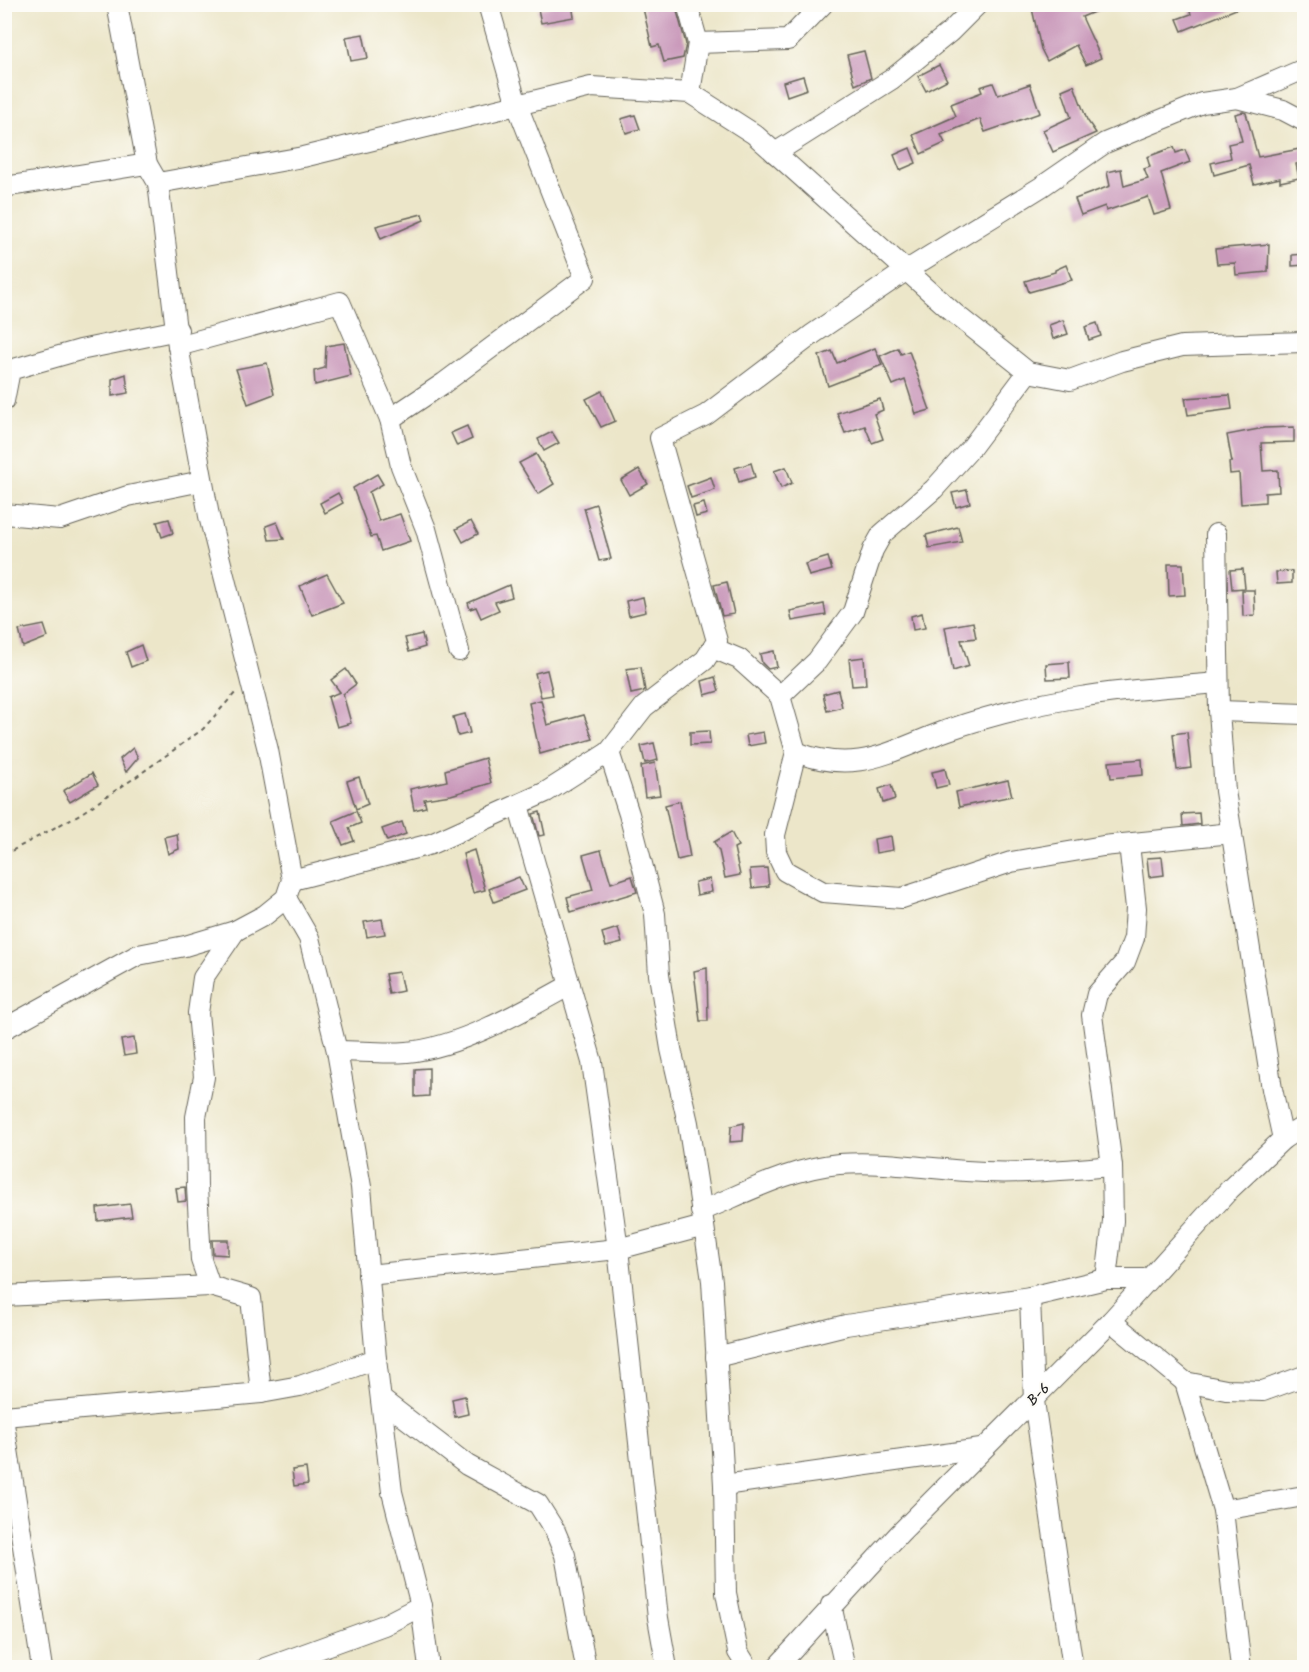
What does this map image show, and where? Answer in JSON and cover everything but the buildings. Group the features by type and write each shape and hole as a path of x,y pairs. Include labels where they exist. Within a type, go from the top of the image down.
{"street":[{"path":"117,4 147,164 158,183 178,338 208,516 268,750 289,889 309,938 337,1051 361,1187 376,1359 392,1492 422,1606 429,1668"},
{"path":"390,419 585,278 517,105 488,4"},
{"path":"687,4 698,43 690,93"},
{"path":"698,43 788,40 823,4"},
{"path":"776,153 892,79 950,32 978,4"},
{"path":"4,1029 138,956 235,931 265,915 289,889 431,844 546,792 609,752 644,707 705,660 717,641 698,565 660,438 706,415 813,334 907,270 1041,187 1106,143 1202,103 1237,98 1305,69"},
{"path":"158,183 303,157 591,87 690,93 754,134 954,313 1028,372 1070,380 1122,361 1182,346 1305,342"},
{"path":"1237,98 1283,110 1305,121"},
{"path":"4,187 147,164"},
{"path":"4,401 10,370 80,350 178,338 340,302 390,419 401,466 426,529 459,651"},
{"path":"780,696 817,661 853,612 873,550 882,534 934,489 971,448 1028,372"},
{"path":"4,514 60,519 128,496 202,481"},
{"path":"1216,534 1219,711 1232,833 1270,1078 1283,1139"},
{"path":"713,648 739,659 780,696 795,752 775,835 776,852 785,872 823,892 902,898 1011,862 1129,844 1232,833"},
{"path":"795,752 820,761 874,760 949,730 1018,710 1083,696 1218,683"},
{"path":"1219,711 1305,714"},
{"path":"609,752 655,914 659,975 688,1123 711,1281 724,1485 726,1593 738,1652 748,1668"},
{"path":"518,805 592,1062 618,1249 658,1618 667,1668"},
{"path":"1106,1279 1113,1221 1112,1166 1092,1015 1097,994 1125,962 1134,938 1136,908 1129,844"},
{"path":"210,1286 201,1260 197,1187 196,1117 204,1077 198,1013 203,978 235,931"},
{"path":"337,1051 407,1052 437,1047 519,1013 570,985"},
{"name":"B-6","path":"776,1668 831,1605 981,1449 1034,1401 1111,1321 1230,1189 1283,1139 1305,1126"},
{"path":"368,1275 618,1249 702,1218 796,1173 838,1164 1044,1172 1112,1166"},
{"path":"716,1357 846,1325 1030,1297 1106,1279 1148,1280"},
{"path":"4,1296 210,1286 251,1298 261,1393"},
{"path":"1030,1297 1034,1401 1073,1668"},
{"path":"1111,1321 1185,1382 1226,1390 1263,1391 1305,1376"},
{"path":"4,1416 261,1393 300,1386 376,1359"},
{"path":"1185,1382 1222,1510 1241,1668"},
{"path":"381,1399 467,1465 538,1504 555,1531 565,1555 586,1668"},
{"path":"4,1424 42,1668"},
{"path":"724,1485 981,1449"},
{"path":"1222,1510 1305,1497"},
{"path":"831,1605 845,1668"},
{"path":"266,1668 384,1625 422,1606"}],"path":[{"path":"4,855 80,814 193,736 250,676"}]}
